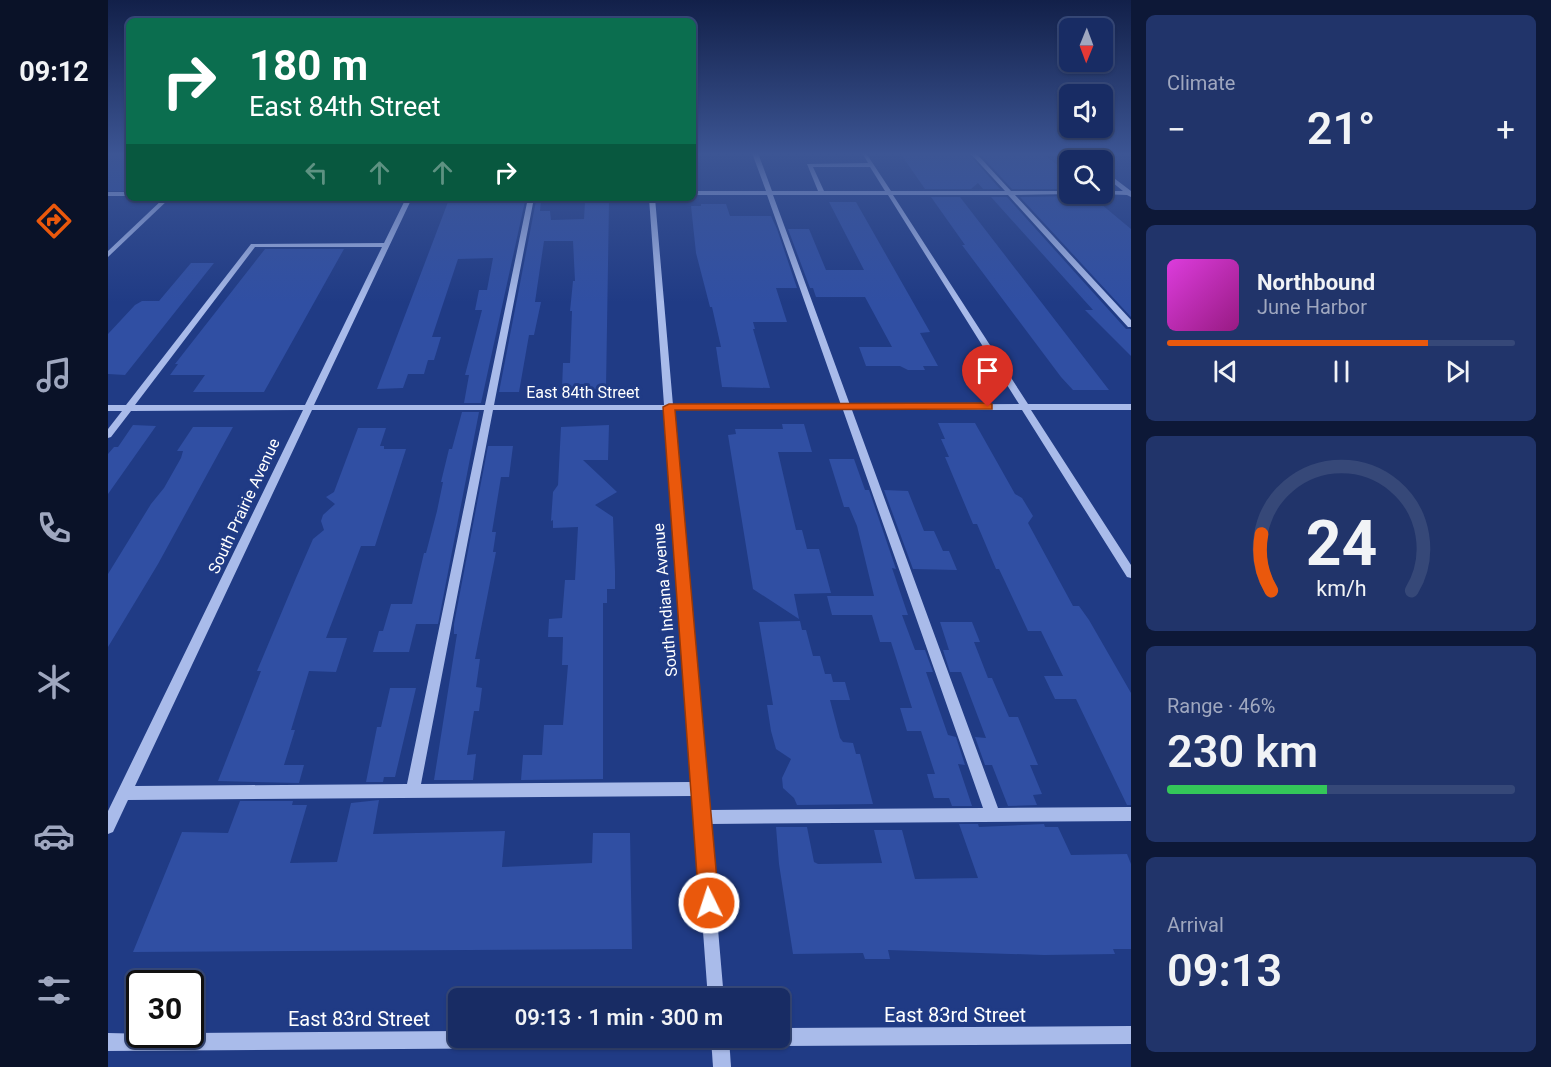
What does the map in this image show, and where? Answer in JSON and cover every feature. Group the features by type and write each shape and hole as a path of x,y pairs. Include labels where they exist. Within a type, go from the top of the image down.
{"street":[{"path":"108,255 162,203"},
{"name":"South Prairie Avenue","path":"108,827 407,203"},
{"path":"413,791 530,203"},
{"name":"South Indiana Avenue","path":"652,203 715,988"},
{"path":"774,203 993,815"},
{"path":"896,203 1131,574"},
{"path":"1019,203 1131,325"},
{"path":"108,435 253,245 386,245"},
{"name":"East 84th Street","path":"108,408 1131,406"},
{"path":"124,793 700,789"},
{"path":"702,817 1131,814"},
{"name":"East 83rd Street","path":"790,1037 1131,1035"},
{"name":"East 83rd Street","path":"108,1042 448,1040"},
{"path":"721,1048 722,1067"}],"building":[{"path":"448,203 525,203 481,403 464,403 469,375 465,375 482,310 475,310 479,290 487,290 493,258 458,259 432,337 441,337 434,360 428,360 424,374 408,374 403,388 377,389"},
{"path":"536,203 541,203 540,211 550,211 551,220 584,219 585,203 609,203 606,389 562,389 563,363 570,363 572,311 570,311 573,281 575,281 573,241 544,241 535,302 541,302 534,335 529,335 519,392 499,392"},
{"path":"829,203 856,203 930,332 920,333 938,366 923,366 925,370 908,370 900,366 866,366 859,347 892,347 865,297 816,297 813,288 810,288 788,229 809,229 826,270 864,270"},
{"path":"935,203 964,203 1109,390 1073,390 962,245 965,245"},
{"path":"996,203 1012,203 1126,329 1131,329 1131,356 1085,310 1093,310"},
{"path":"1025,203 1101,204 1131,229 1131,317"},
{"path":"701,204 726,204 730,216 771,216 777,229 797,288 776,288 787,322 753,322 770,388 722,387 716,347 721,347 696,253 691,206 701,206"},
{"path":"265,249 344,249 264,392 193,392 205,375 170,375 178,364 175,364"},
{"path":"191,263 214,263 125,375 108,374 108,334 135,305 142,301 159,301"},
{"path":"462,412 479,412 438,624 416,624 409,652 373,652 379,631 383,631 391,604 412,604 437,511 449,449 452,449"},
{"path":"938,423 975,423 1015,494 1022,498 1033,516 1028,523 1073,606 1079,606 1089,620 1131,693 1131,805 1127,805 1076,699 1055,699 1044,676 1063,676 1041,631 1028,631 999,569 996,569 977,524 973,524 945,457 949,457 941,439 945,439"},
{"path":"782,424 804,424 812,452 778,452 796,530 802,530 807,549 819,549 831,593 794,594 799,619 753,589 728,435 736,434 735,429 783,429"},
{"path":"133,425 156,426 108,494 108,454 114,447 118,447"},
{"path":"609,425 608,460 583,460 617,492 595,505 613,517 615,571 615,589 607,589 607,603 603,603 603,779 521,780 523,755 542,755 544,725 563,725 568,665 562,665 563,637 548,637 549,619 562,618 565,580 575,580 578,527 553,528 553,520 551,521 553,492 558,485 561,427"},
{"path":"193,427 233,427 158,564 108,647 108,574 151,504 164,488 181,458 183,451 177,451"},
{"path":"358,428 386,428 380,446 384,446 384,449 406,449 375,546 361,546 326,638 347,638 336,672 309,671 291,730 295,730 284,765 304,765 299,783 218,781 261,671 257,671 296,578 313,539 324,530 321,521 323,515 335,504 326,497 334,492"},
{"path":"488,446 513,446 509,477 501,477 492,532 496,532 493,552 496,552 475,659 480,659 476,687 482,688 479,711 474,711 467,755 476,754 473,780 434,780 457,634 454,634 454,624"},
{"path":"829,459 854,459 865,490 869,490 896,569 892,568 908,615 902,615 915,650 925,650 933,672 926,672 948,735 956,737 965,765 958,764 972,806 952,806 949,798 934,798 927,774 935,774 921,731 907,731 900,708 912,708 891,642 880,642 872,615 832,615 827,596 874,596 857,526 849,507 844,507"},
{"path":"884,490 908,491 924,531 934,531 943,551 949,551 957,570 913,569"},
{"path":"800,621 802,630 806,630 813,656 820,656 825,674 831,674 833,682 845,682 850,700 830,700 840,738 843,742 853,743 856,754 860,754 873,804 797,805 794,798 783,788 782,778 791,759 776,749 771,731 767,705 773,705 759,622"},
{"path":"940,622 972,622 980,642 974,642 988,678 992,678 1009,717 1018,717 1038,765 1030,765 1042,794 1033,795 1037,805 1008,806 992,765 985,765 975,737 986,738 961,672 950,672 943,650 949,650"},
{"path":"390,688 416,688 395,777 384,777 383,782 366,782 377,727 381,727"},
{"path":"379,800 373,834 505,831 502,867 592,863 593,833 630,833 632,949 133,952 182,832 228,833 240,801 293,801 292,805 307,805 290,863 337,862 351,803"},
{"path":"959,824 978,824 979,827 1044,824 1045,827 1058,827 1071,855 1127,854 1131,864 1131,949 1113,949 1115,954 1044,955 888,950 890,959 865,959 863,953 793,954 779,864 776,827 807,827 814,862 818,864 882,863 874,830 902,830 915,879 978,878"}],"route":[{"path":"709,903 669,407 988,407"}]}
